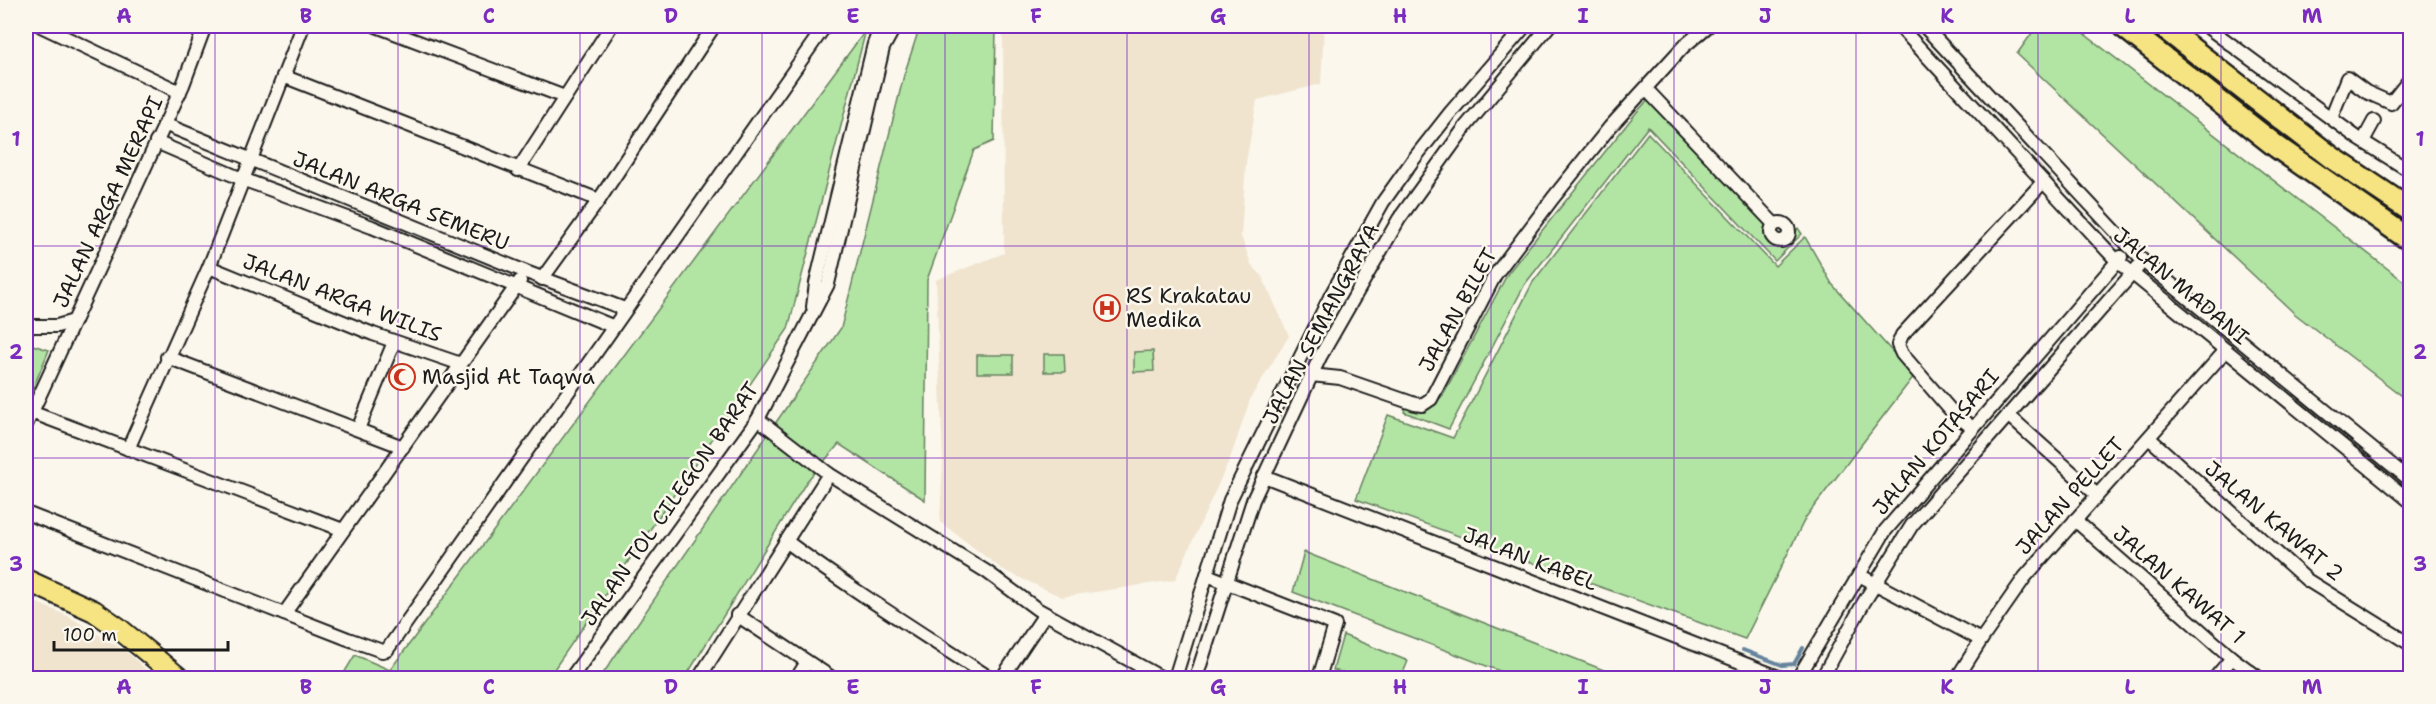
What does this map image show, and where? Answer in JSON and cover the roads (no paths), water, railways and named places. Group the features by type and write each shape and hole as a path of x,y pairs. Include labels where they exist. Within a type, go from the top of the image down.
{"highway":[{"path":"2123,26 2277,147 2410,240"},
{"path":"2162,26 2331,158 2410,210"},
{"path":"26,580 94,611 179,678"}],"street":[{"path":"41,26 180,92"},
{"name":"JALAN ARGA MERAPI","path":"26,425 180,92 205,26"},
{"path":"128,448 209,267 303,26"},
{"path":"376,26 565,97"},
{"path":"518,170 610,26"},
{"path":"542,279 599,200 714,26"},
{"path":"26,513 382,651 390,647 612,326 825,26"},
{"path":"812,317 816,283 874,44 881,26"},
{"name":"JALAN TOL CILEGON BARAT","path":"571,678 758,419 812,317 828,284 883,48 895,26"},
{"name":"JALAN SEMANGRAYA","path":"1175,678 1230,500 1331,295 1383,202 1450,113 1525,26"},
{"name":"JALAN SEMANGRAYA","path":"1196,678 1253,500 1320,357 1399,219 1466,126 1549,26"},
{"name":"JALAN BILET","path":"1311,375 1340,378 1415,404 1422,405 1431,399 1495,275 1588,154 1683,47 1708,26"},
{"name":"JALAN MADANI","path":"1899,26 2116,261 2410,501"},
{"name":"JALAN MADANI","path":"1924,26 2128,248 2410,480"},
{"path":"2211,27 2331,118 2410,171"},
{"path":"2331,118 2349,73 2366,92 2391,103 2410,79"},
{"path":"283,76 599,200"},
{"path":"1646,89 1774,224"},
{"path":"1450,113 1466,126"},
{"path":"2363,141 2374,121"},
{"name":"JALAN ARGA SEMERU","path":"164,124 542,279 625,309"},
{"name":"JALAN ARGA SEMERU","path":"156,142 242,179 372,227 612,326"},
{"path":"1973,428 1953,413 1902,354 1898,345 1902,335 2043,182"},
{"name":"JALAN KOTASARI","path":"1798,678 1885,531 2128,248"},
{"name":"JALAN KOTASARI","path":"1822,678 1875,584 1912,525 2143,261"},
{"name":"JALAN ARGA WILIS","path":"209,267 394,342 461,363"},
{"path":"284,614 526,272"},
{"path":"26,326 57,326 74,321"},
{"path":"358,429 394,342"},
{"name":"JALAN PELLET","path":"1957,678 2025,577 2226,350"},
{"path":"167,357 403,447"},
{"path":"1320,357 1340,378"},
{"path":"31,412 343,530"},
{"path":"2008,415 2097,495"},
{"path":"758,419 829,474 987,572 1045,614 1162,678"},
{"name":"JALAN KAWAT 2","path":"2149,438 2307,580 2410,644"},
{"path":"699,678 737,615 829,474"},
{"name":"JALAN KABEL","path":"1264,476 1777,676"},
{"name":"JALAN KAWAT 1","path":"2075,520 2232,658 2259,678"},
{"path":"786,541 844,584 990,678"},
{"path":"1207,575 1335,626 1319,678"},
{"path":"1859,575 1981,640"},
{"path":"1002,678 1045,614"},
{"path":"737,615 832,678"},
{"path":"2215,678 2232,658"},
{"path":"797,678 807,662"}],"waterway":[{"path":"1743,650 1782,665 1794,664 1803,648"}],"place":[{"name":"RS Krakatau Medika","path":"1107,308"},
{"name":"Masjid At Taqwa","path":"402,377"}]}
